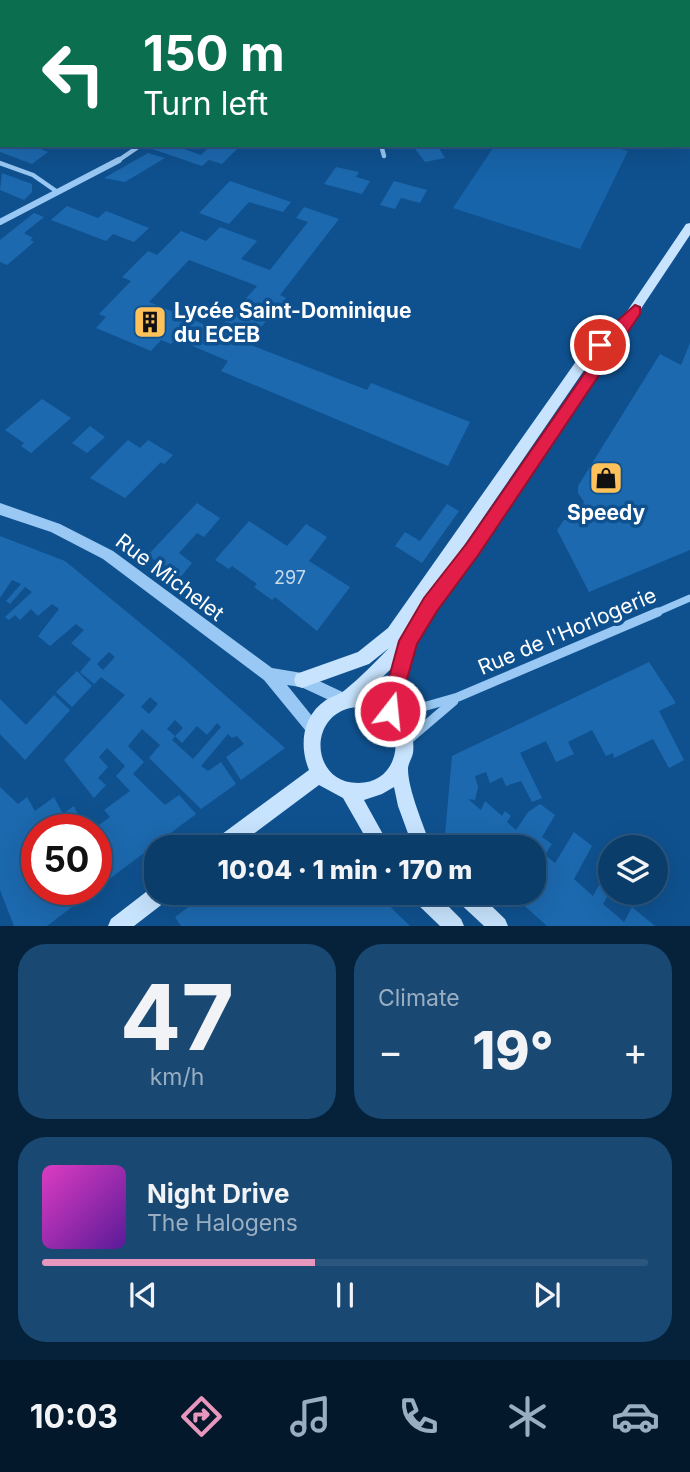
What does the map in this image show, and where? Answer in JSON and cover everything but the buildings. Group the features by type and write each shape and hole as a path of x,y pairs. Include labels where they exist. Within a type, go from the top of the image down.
{"main road":[{"path":"399,767 389,781 375,790 350,793 339,789 321,772 314,756 315,731 323,714 346,699 408,641 430,604 473,549 690,227"},
{"path":"302,680 363,658 394,634 582,363 635,310"},
{"path":"391,713 408,641"},
{"path":"346,699 371,699 391,713 404,743 399,767 407,806 418,835"},
{"path":"237,835 321,772"},
{"path":"350,793 374,835"},
{"path":"118,926 145,905"},
{"path":"432,905 454,926"},
{"path":"476,905 498,926"}],"street":[{"path":"0,222 123,158 138,147"},
{"path":"382,147 384,156"},
{"name":"Rue Michelet","path":"0,509 55,528 108,555 269,676 315,731"},
{"name":"Rue de l'Horlogerie","path":"391,713 458,697 690,598"},
{"path":"269,676 302,680 346,699"},
{"name":"Rue de l'Horlogerie","path":"404,743 458,697"}],"lane":[{"path":"0,163 33,175 56,191"}],"shaded area":[{"path":"494,147 613,147 628,151 580,249 453,208"}],"place":[{"name":"Lycée Saint-Dominique du ECEB","path":"150,322"},
{"name":"Speedy","path":"606,478"}],"route":[{"path":"390,711 408,641 430,604 473,549 635,310 600,345"}]}
